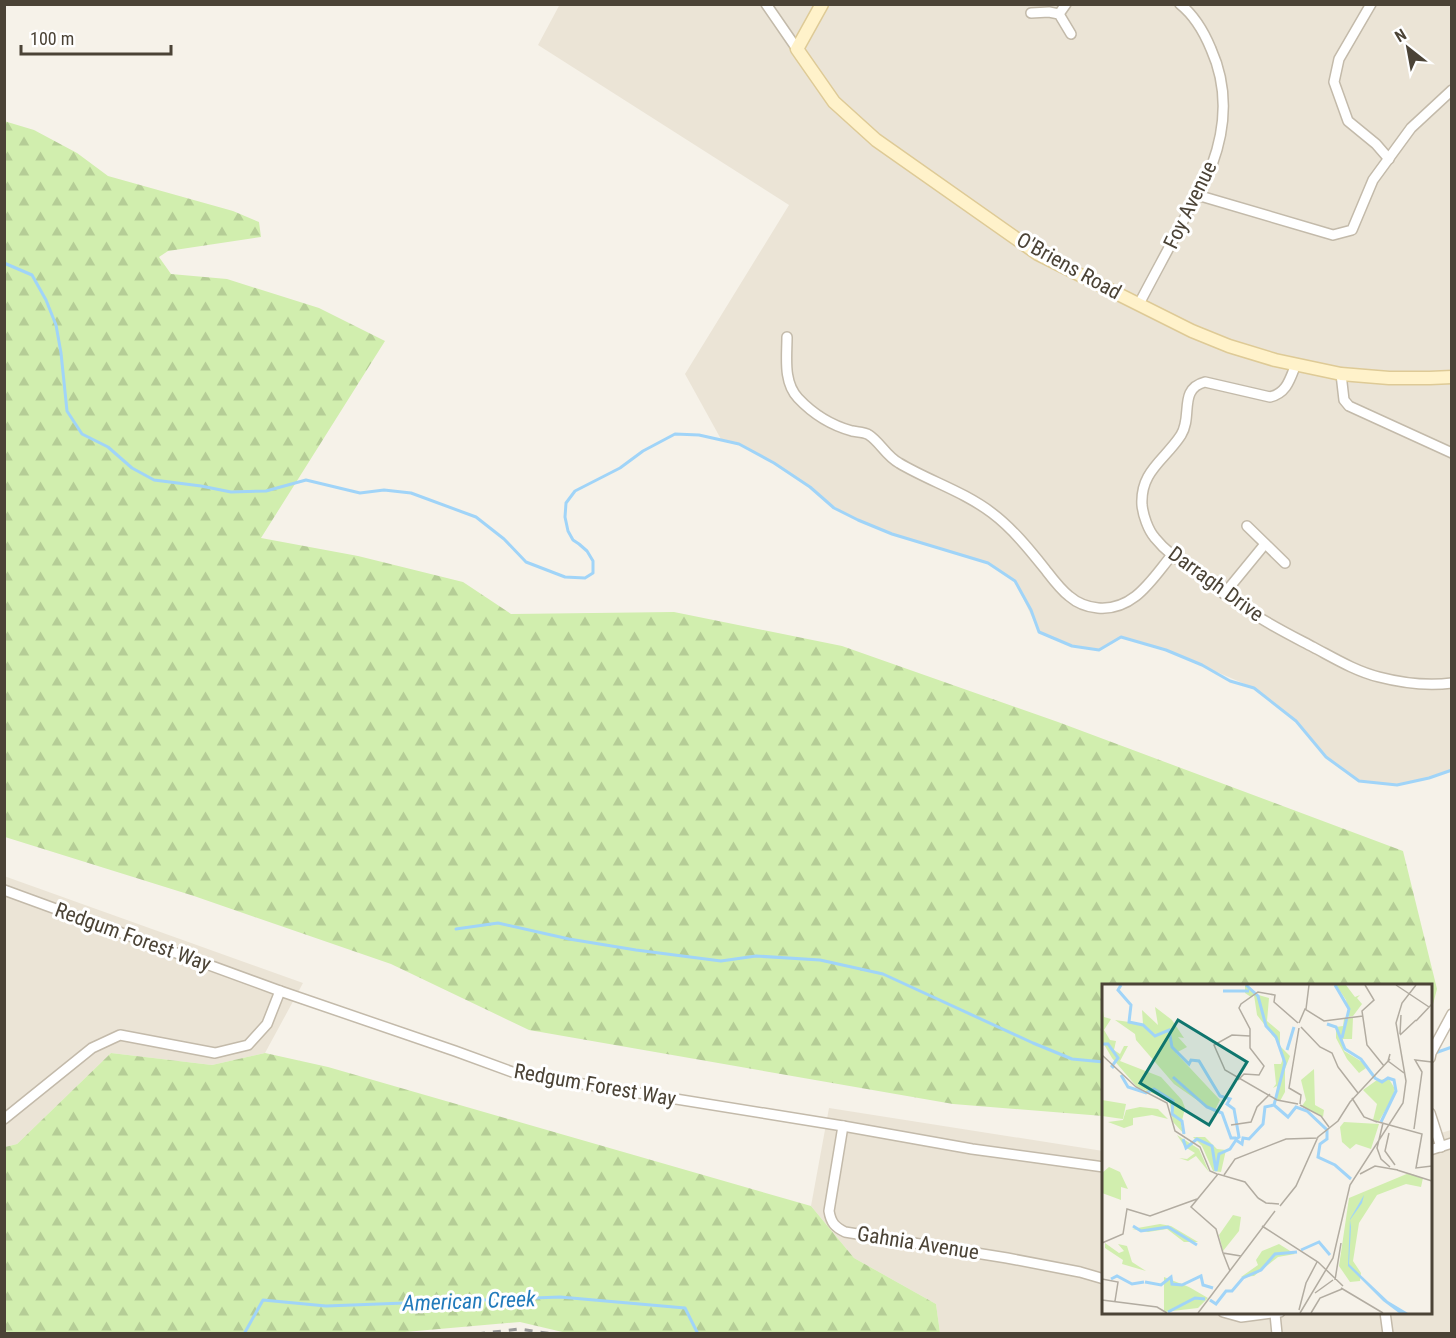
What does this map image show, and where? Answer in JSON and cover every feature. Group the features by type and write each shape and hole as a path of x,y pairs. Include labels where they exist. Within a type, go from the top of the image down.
{"street":[{"name":"O'Briens Road","path":"766,4 834,102 876,140 1038,254 1192,331 1229,346 1275,360 1341,374 1389,378 1452,377"},
{"path":"797,49 822,4"},
{"path":"1059,14 1066,4"},
{"name":"Foy Avenue","path":"1139,304 1212,166 1224,108 1222,86 1215,58 1204,33 1180,4"},
{"path":"1371,4 1340,59 1334,82 1348,121 1376,144 1389,159"},
{"path":"1031,13 1059,14 1071,34"},
{"path":"1197,195 1333,235 1352,230 1373,180 1411,128 1452,90"},
{"path":"787,337 789,386 806,407 826,421 868,435 897,462 965,495 992,513 1014,532 1060,588 1075,601 1098,608 1127,603 1142,591 1172,555"},
{"name":"Darragh Drive","path":"1296,364 1287,386 1277,395 1270,397 1205,382 1197,384 1191,390 1188,395 1187,420 1183,432 1150,471 1143,492 1142,506 1148,525 1155,538 1172,555 1224,594 1258,617 1346,665 1379,677 1438,684 1452,683"},
{"path":"1341,374 1344,400 1349,406 1452,453"},
{"path":"1247,526 1285,563"},
{"path":"1224,594 1265,544"},
{"name":"Redgum Forest Way","path":"4,890 280,991 515,1073 972,1149 1102,1167"},
{"path":"4,1119 92,1048 120,1035 215,1053 248,1045 267,1024 280,991"},
{"path":"1432,1051 1452,1014"},
{"path":"1432,1116 1441,1147"},
{"name":"Gahnia Avenue","path":"843,1126 830,1211 830,1220 836,1227 846,1232 1007,1258 1102,1278"},
{"path":"1432,1150 1452,1143"},
{"path":"1230,1314 1241,1317 1269,1314"},
{"path":"1277,1334 1278,1314"},
{"path":"1385,1314 1388,1334"}],"shaded area":[{"path":"560,4 1451,5 1451,770 1429,778 1397,785 1359,781 1326,757 1296,721 1254,688 1166,650 1122,637 1099,650 1072,646 1039,632 1015,581 988,563 892,534 858,520 839,510 774,463 739,444 722,441 685,374 789,205 538,45"},
{"path":"4,876 303,983 265,1053 212,1065 111,1053 17,1144 5,1147"},
{"path":"829,1108 1102,1151 1102,1314 1432,1314 1432,1136 1451,1130 1451,1333 940,1333 936,1304 854,1258 811,1206"}],"green space":[{"path":"4,121 34,130 77,153 108,176 233,211 259,222 261,237 168,251 159,257 171,274 227,279 319,308 385,341 261,538 358,556 463,582 511,614 674,612 842,646 1058,722 1403,851 1437,989 1432,1008 1432,984 1102,984 1102,1116 953,1104 529,1030 391,964 194,896 5,837"},
{"path":"111,1053 212,1065 265,1053 328,1067 811,1206 854,1258 936,1304 940,1333 571,1334 520,1322 399,1334 5,1333 5,1147 17,1144"}],"waterway":[{"path":"4,263 32,275 46,300 56,325 67,411 82,434 108,447 132,468 154,480 231,492 266,491 306,480 360,493 384,490 411,493 476,517 504,539 526,562 565,577 585,578 593,573 593,561 587,551 573,540 565,517 566,503 575,491 620,468 643,451 675,434 699,435 739,444 774,463 810,487 834,508 858,520 892,534 988,563 1015,581 1031,610 1039,632 1072,646 1099,650 1121,637 1166,650 1202,665 1230,681 1254,688 1296,721 1326,757 1359,781 1397,785 1452,770"},
{"path":"456,929 498,923 569,939 721,961 756,956 820,960 883,974 1072,1059 1102,1062"},
{"path":"1435,1053 1452,1047"},
{"name":"American Creek","path":"244,1334 263,1300 326,1306 560,1297 685,1308 698,1334"}],"railway":[{"path":"477,1334 519,1329 553,1334"}]}
